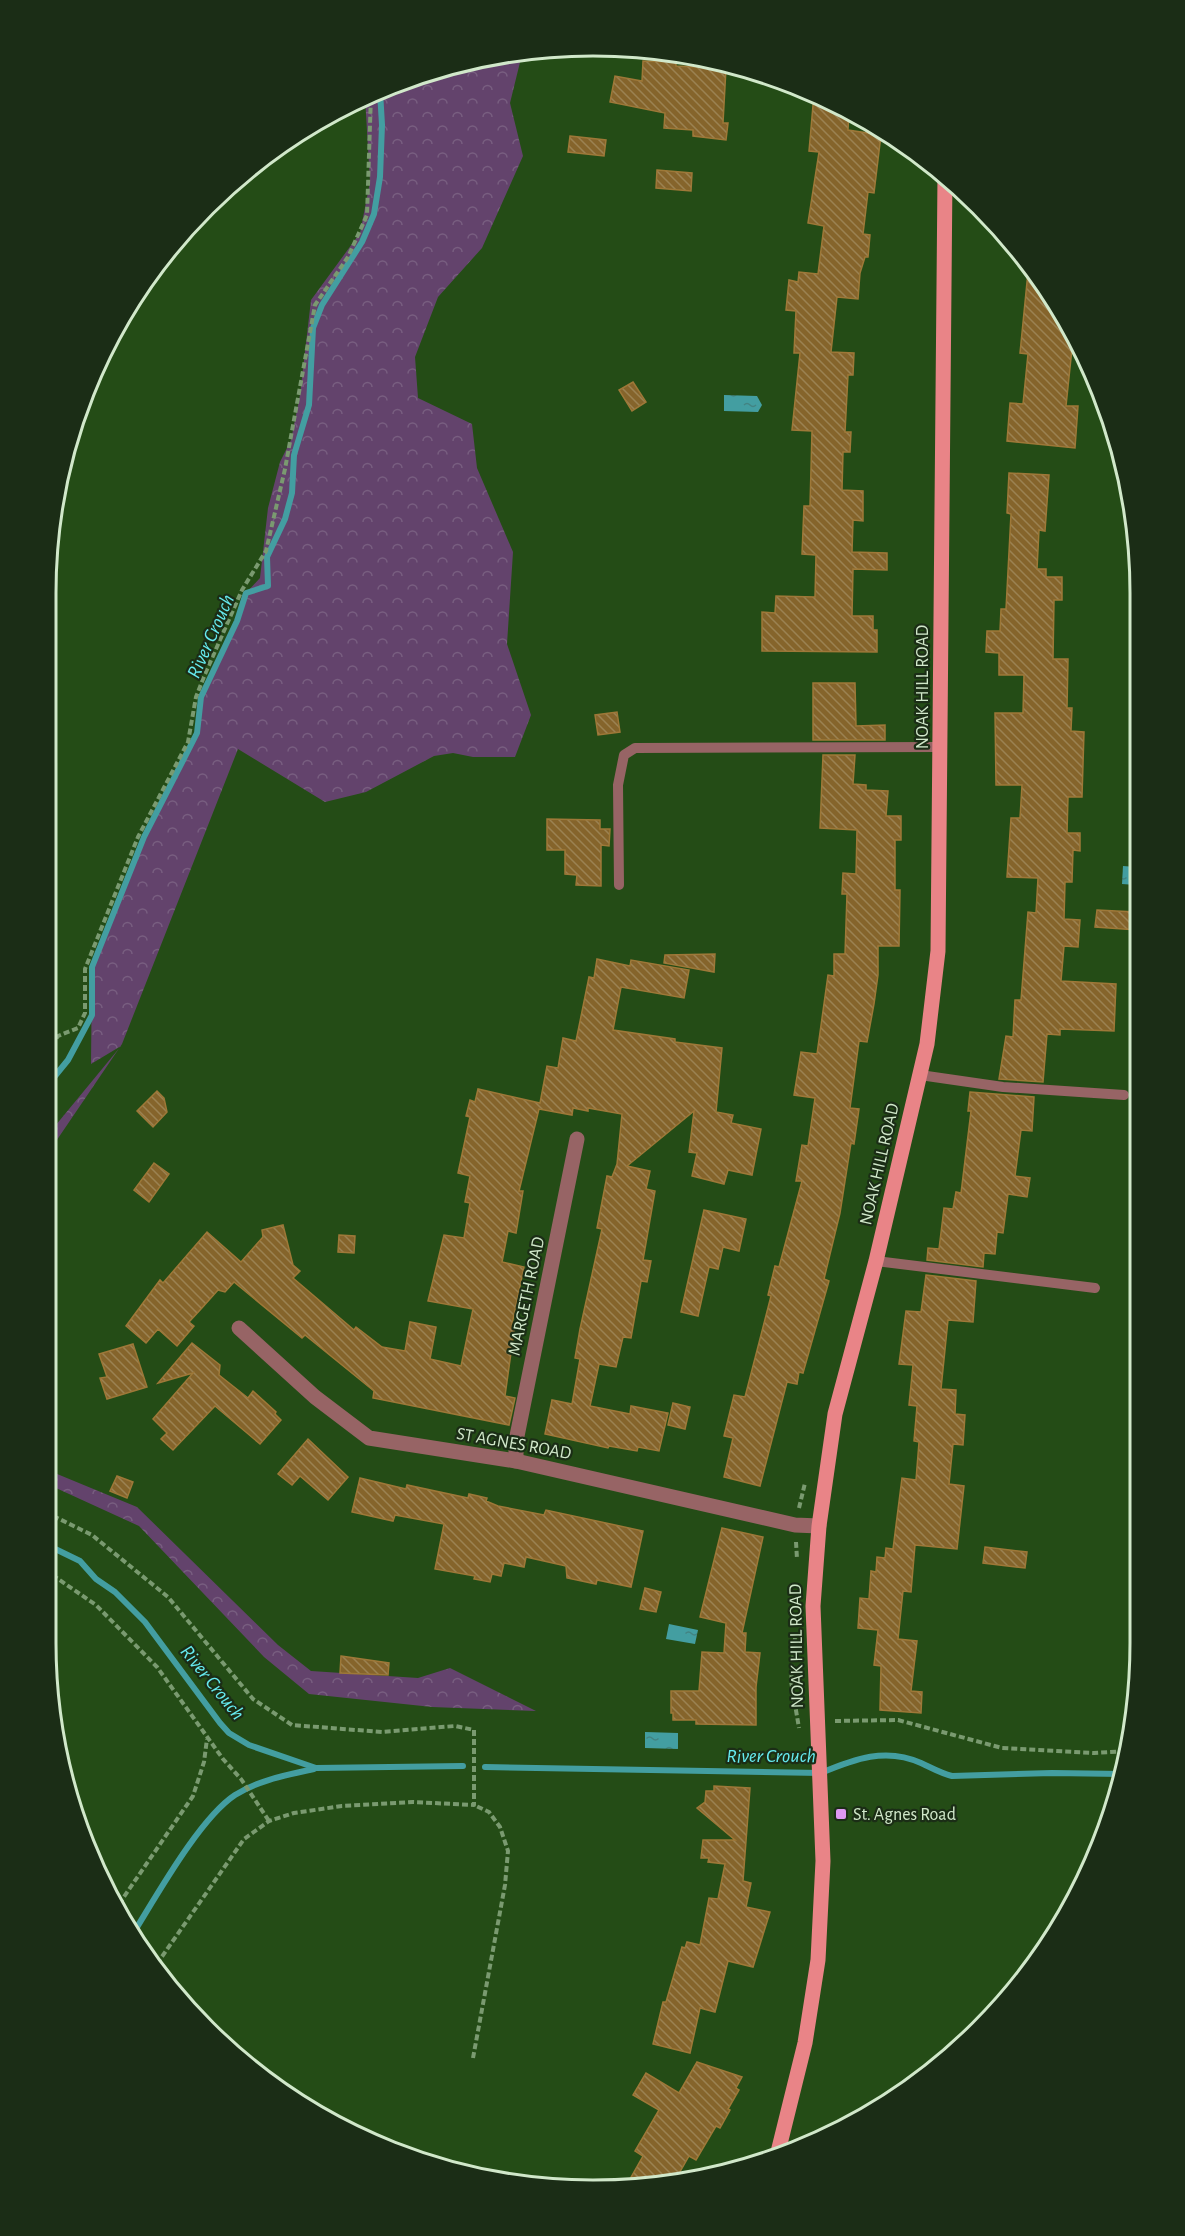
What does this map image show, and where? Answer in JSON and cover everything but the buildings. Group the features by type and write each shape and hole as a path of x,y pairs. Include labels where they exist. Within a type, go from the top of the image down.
{"main road":[{"name":"NOAK HILL ROAD","path":"779,2147 805,2043 818,1960 824,1861 813,1606 819,1526 835,1414 876,1261 927,1044 938,951 945,187"}],"street":[{"name":"MARGETH ROAD","path":"516,1461 516,1441 577,1139"},
{"name":"ST AGNES ROAD","path":"238,1328 315,1397 369,1438 516,1461 795,1525 819,1526"}],"lane":[{"path":"619,885 618,784 624,755 635,748 941,747"},
{"path":"920,1075 1003,1087 1124,1095"},
{"path":"876,1261 1095,1288"}],"path":[{"path":"56,1039 78,1028 85,1013 85,969 138,837 188,742 196,697 205,674 242,590 266,551 285,469 315,305 348,257 367,215 371,104"},
{"path":"56,1517 92,1535 168,1597 253,1699 292,1725 382,1732 455,1726 474,1730 474,1805"},
{"path":"56,1578 96,1605 157,1667 208,1738 241,1779 268,1821"},
{"path":"817,1723 861,1719 898,1720 1002,1748 1094,1753 1118,1752"},
{"path":"121,1901 193,1796 204,1762 208,1738"},
{"path":"159,1961 244,1839 268,1821 294,1813 342,1806 413,1802 474,1805 489,1812 500,1827 508,1851 505,1885 472,2058"}],"green space":[{"path":"520,60 510,103 523,156 482,248 438,297 415,357 418,398 472,424 477,468 513,552 507,644 531,715 515,757 473,757 453,753 434,756 366,792 325,802 238,749 122,1044 91,1064 92,967 144,837 197,733 201,697 237,621 246,593 260,578 268,508 280,462 291,440 300,395 311,300 360,233 370,182 366,106 420,84 454,74"},
{"path":"119,1048 56,1141 56,1125"},
{"path":"56,1474 137,1507 278,1645 311,1671 418,1678 450,1668 536,1711 432,1707 309,1694 264,1657 139,1526 56,1488"}],"water":[{"path":"724,395 757,396 762,405 758,412 724,411"},
{"path":"1123,866 1130,867 1130,885 1122,884"},
{"path":"669,1624 698,1630 695,1644 666,1639"},
{"path":"645,1732 678,1733 678,1749 645,1748"}],"waterway":[{"name":"River Crouch","path":"56,1075 68,1060 92,1015 92,967 144,837 197,733 201,697 237,621 246,593 268,586 267,557 285,519 292,493 294,455 309,405 313,328 322,305 362,242 374,214 380,177 380,99"},
{"name":"River Crouch","path":"56,1549 80,1561 96,1579 115,1592 145,1622 220,1723 229,1733 249,1745 316,1768 463,1766"},
{"name":"River Crouch","path":"485,1767 821,1773 858,1759 883,1755 908,1758 952,1776 1113,1774"},
{"path":"137,1927 180,1858 222,1806 235,1795 254,1785 314,1769"}],"place":[{"name":"St. Agnes Road","path":"841,1814"}]}
